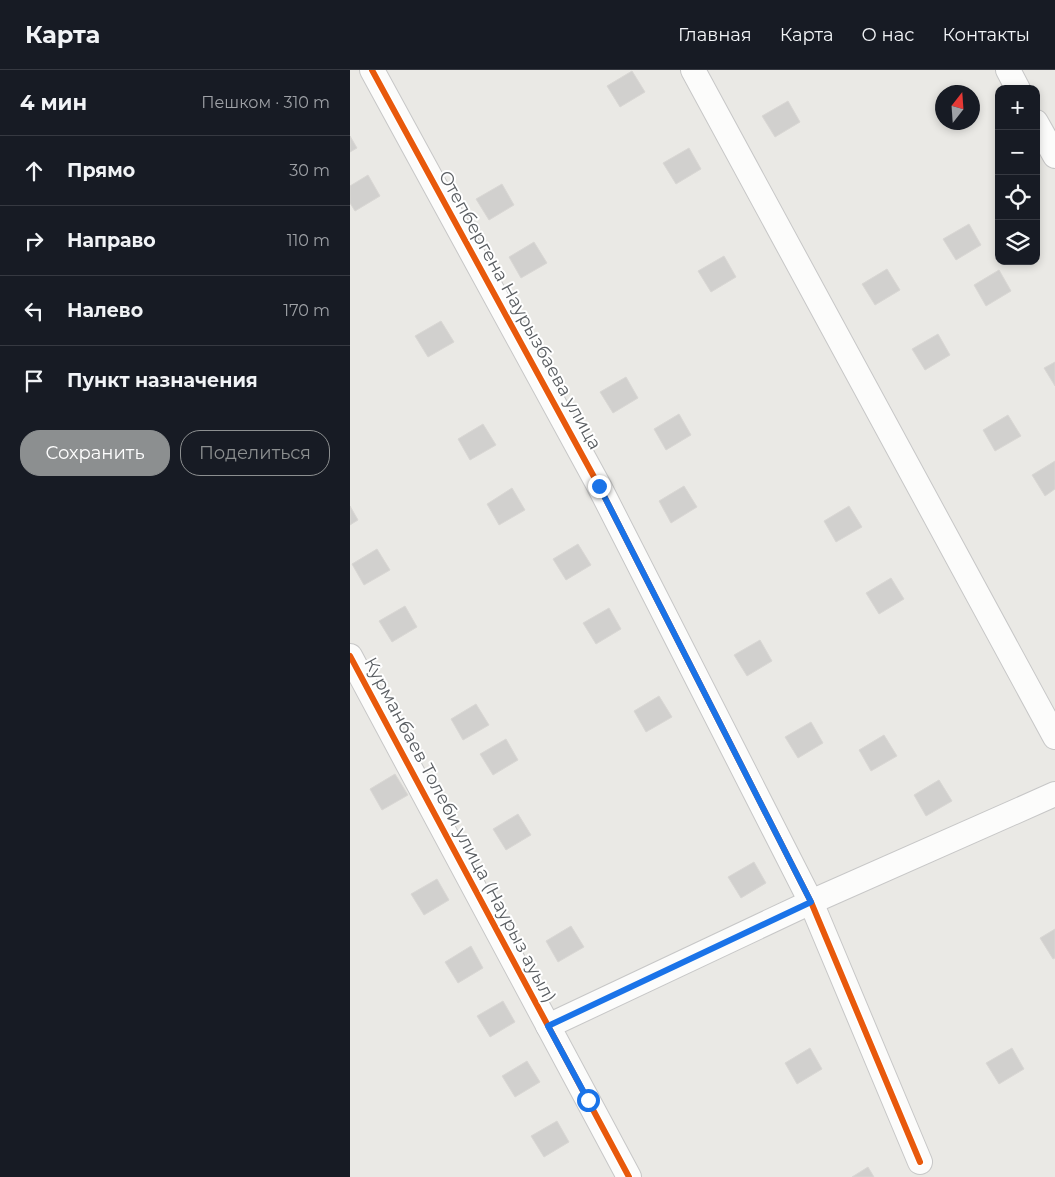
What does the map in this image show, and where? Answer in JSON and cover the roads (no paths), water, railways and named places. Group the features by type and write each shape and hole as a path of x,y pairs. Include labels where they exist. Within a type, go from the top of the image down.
{"street":[{"name":"Отепбергена Наурызбаева улица","path":"372,70 599,486 811,902 920,1162"},
{"path":"693,70 1055,738"},
{"path":"1008,70 1016,85"},
{"path":"1040,129 1055,156"},
{"name":"Курманбаев Толеби улица (Наурыз ауыл)","path":"350,656 629,1177"},
{"path":"548,1026 811,902 1055,794"}]}
